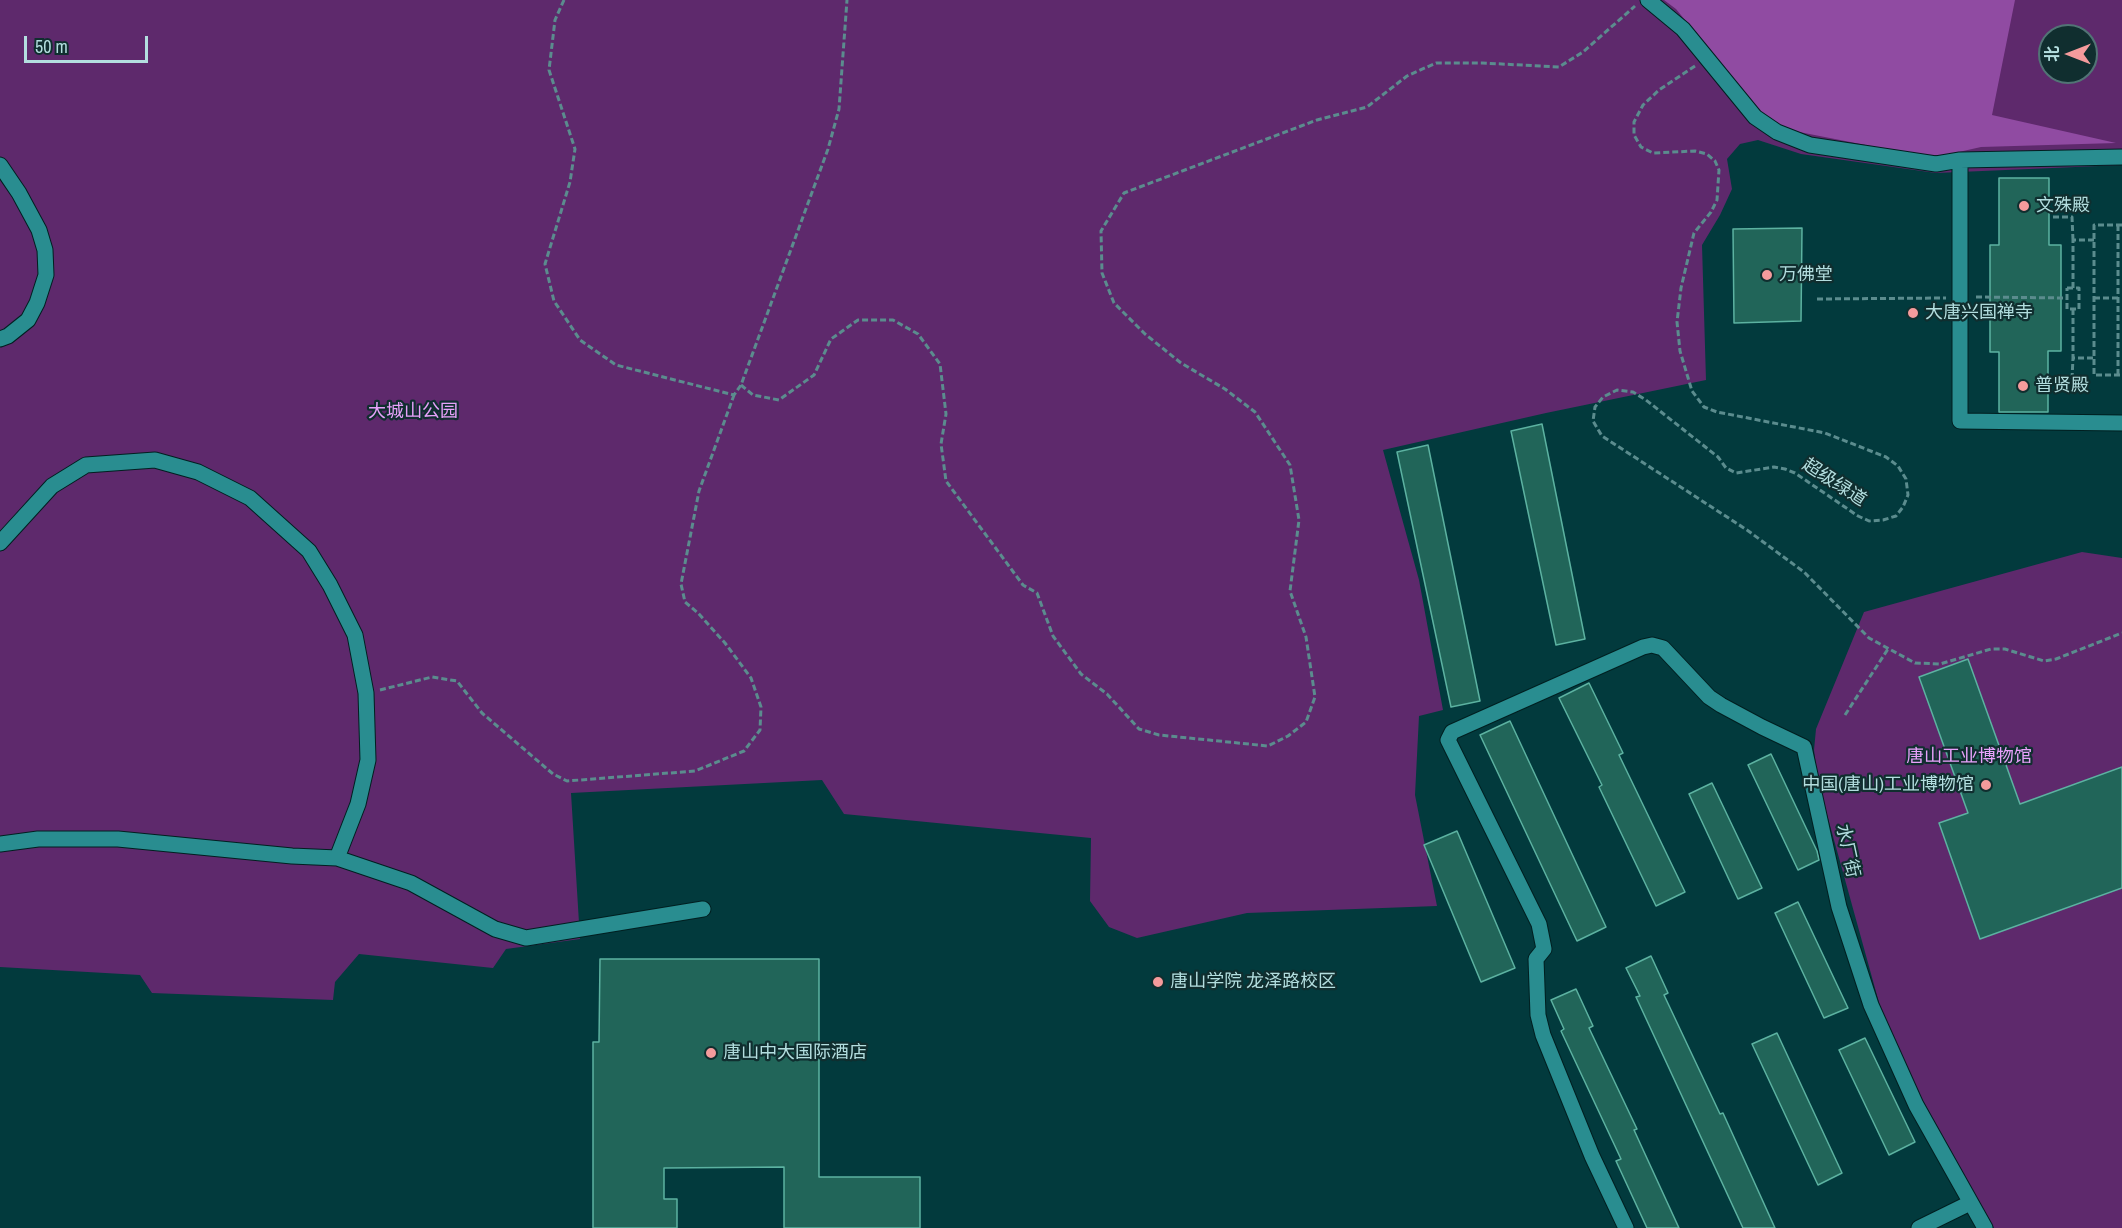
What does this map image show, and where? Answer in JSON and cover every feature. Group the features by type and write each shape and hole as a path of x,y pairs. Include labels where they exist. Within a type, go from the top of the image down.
{"street":[{"path":"1648,0 1683,29 1755,117 1777,132 1810,146 1936,164 1960,160 2122,158"},
{"path":"1960,160 1960,421 2122,423"},
{"path":"0,165 19,193 39,230 45,250 46,274 37,303 28,320 8,336 0,339"},
{"path":"0,543 52,486 87,465 154,460 198,472 250,498 309,551 330,585 355,635 366,693 368,760 358,804 337,858"},
{"name":"水厂街","path":"1626,1228 1592,1156 1543,1035 1538,1015 1536,959 1544,949 1539,924 1448,740 1452,732 1652,645 1662,648 1709,697 1762,728 1804,747 1839,907 1870,1005 1916,1105 1985,1228"},
{"path":"0,844 38,839 118,839 292,856 337,858 411,883 495,929 526,938 703,909"},
{"path":"1919,1228 1970,1203"}],"path":[{"path":"564,0 555,20 549,70 574,148 570,182 545,264 554,301 580,340 616,365 734,395"},
{"path":"366,693 432,677 457,681 482,713 553,774 567,781 695,771 744,751 760,730 761,707 751,678 725,643 685,603 681,584 699,491 734,395 741,385 828,149 839,109 847,0"},
{"path":"741,385 753,395 779,400 814,375 831,339 858,320 893,320 918,334 940,364 946,414 941,444 946,481 1023,585 1037,594 1053,636 1081,674 1107,694 1139,729 1159,735 1268,746 1288,736 1306,722 1315,697 1306,637 1290,591 1299,520 1290,465 1255,412 1225,389 1181,363 1145,334 1114,303 1102,273 1101,231 1124,193 1317,120 1367,108 1407,76 1436,63 1559,67 1583,52 1642,0"},
{"name":"超级绿道","path":"1708,58 1659,90 1643,105 1634,122 1634,135 1641,147 1653,153 1695,151 1707,154 1715,161 1719,170 1717,200 1711,213 1694,233 1681,288 1677,322 1680,351 1692,391 1704,407 1717,412 1825,433 1886,457 1898,466 1906,479 1908,495 1896,516 1869,521 1857,516 1795,473 1785,469 1774,467 1736,473 1726,468 1718,457 1633,392 1617,390 1603,397 1595,407 1593,422 1602,436 1747,530 1804,572 1869,638 1915,663 1940,664 1990,649 2005,649 2044,661 2056,659 2122,633"},
{"path":"2053,217 2073,217 2073,288"},
{"path":"2094,225 2120,225 2118,298 2120,375 2094,375 2094,240 2094,225"},
{"path":"2073,240 2094,240"},
{"path":"2067,288 2079,288 2079,309 2067,309 2067,298 2067,288"},
{"path":"1817,299 2067,298"},
{"path":"2094,298 2118,298"},
{"path":"2054,378 2073,379 2073,309"},
{"path":"2073,358 2094,358"},
{"path":"1845,715 1888,649"}],"green space":[{"name":"大城山公园","path":"0,0 2122,0 2122,165 1936,173 1801,154 1758,140 1740,144 1727,159 1732,189 1702,245 1706,380 1383,450 1419,580 1443,710 1419,716 1415,795 1437,906 1247,913 1137,938 1109,927 1090,901 1091,838 844,814 822,780 571,793 580,939 506,949 493,968 359,954 335,982 333,1000 152,993 140,975 0,967"},
{"name":"唐山工业博物馆","path":"2082,552 2122,558 2122,1228 1994,1228 1907,1072 1886,1028 1818,782 1814,750 1816,729 1864,612"}],"shaded area":[{"path":"1664,0 2015,0 1992,115 2116,143 1981,147 1932,158 1789,130 1761,113 1676,9"}],"building":[{"path":"1999,178 2049,178 2049,245 2061,245 2061,351 2048,351 2048,412 1999,412 1999,352 1990,352 1990,245 1999,245"},
{"name":"万佛堂","path":"1802,228 1801,321 1734,323 1733,229"},
{"path":"1542,424 1585,639 1556,645 1511,431"},
{"path":"1428,445 1480,701 1451,707 1397,452"},
{"name":"中国(唐山)工业博物馆","path":"1968,659 2020,804 2122,767 2122,888 1980,939 1939,823 1968,813 1919,677"},
{"path":"1589,683 1623,753 1619,755 1685,892 1656,906 1599,787 1602,785 1559,698"},
{"path":"1510,721 1606,927 1577,941 1480,735"},
{"path":"1771,754 1817,851 1819,860 1798,870 1748,765"},
{"path":"1712,783 1762,888 1738,899 1689,794"},
{"path":"1457,831 1515,968 1481,982 1424,845"},
{"path":"1798,902 1848,1008 1824,1018 1775,913"},
{"path":"1651,956 1668,993 1664,995 1720,1114 1723,1113 1775,1228 1743,1228 1636,997 1640,996 1626,968"},
{"name":"唐山中大国际酒店","path":"600,959 819,959 819,1177 920,1177 920,1228 784,1228 784,1167 664,1168 664,1199 677,1199 677,1228 593,1228 593,1042 599,1042"},
{"path":"1576,989 1593,1026 1589,1028 1637,1129 1634,1130 1679,1228 1647,1228 1616,1161 1621,1159 1561,1031 1564,1029 1551,1000"},
{"path":"1777,1033 1842,1173 1818,1185 1752,1044"},
{"path":"1865,1038 1915,1142 1889,1155 1839,1050"}],"place":[{"name":"文殊殿","path":"2024,206"},
{"name":"万佛堂","path":"1767,275"},
{"name":"大唐兴国禅寺","path":"1913,313"},
{"name":"普贤殿","path":"2023,386"},
{"name":"中国(唐山)工业博物馆","path":"1986,785"},
{"name":"唐山学院 龙泽路校区","path":"1158,982"},
{"name":"唐山中大国际酒店","path":"711,1053"}]}
